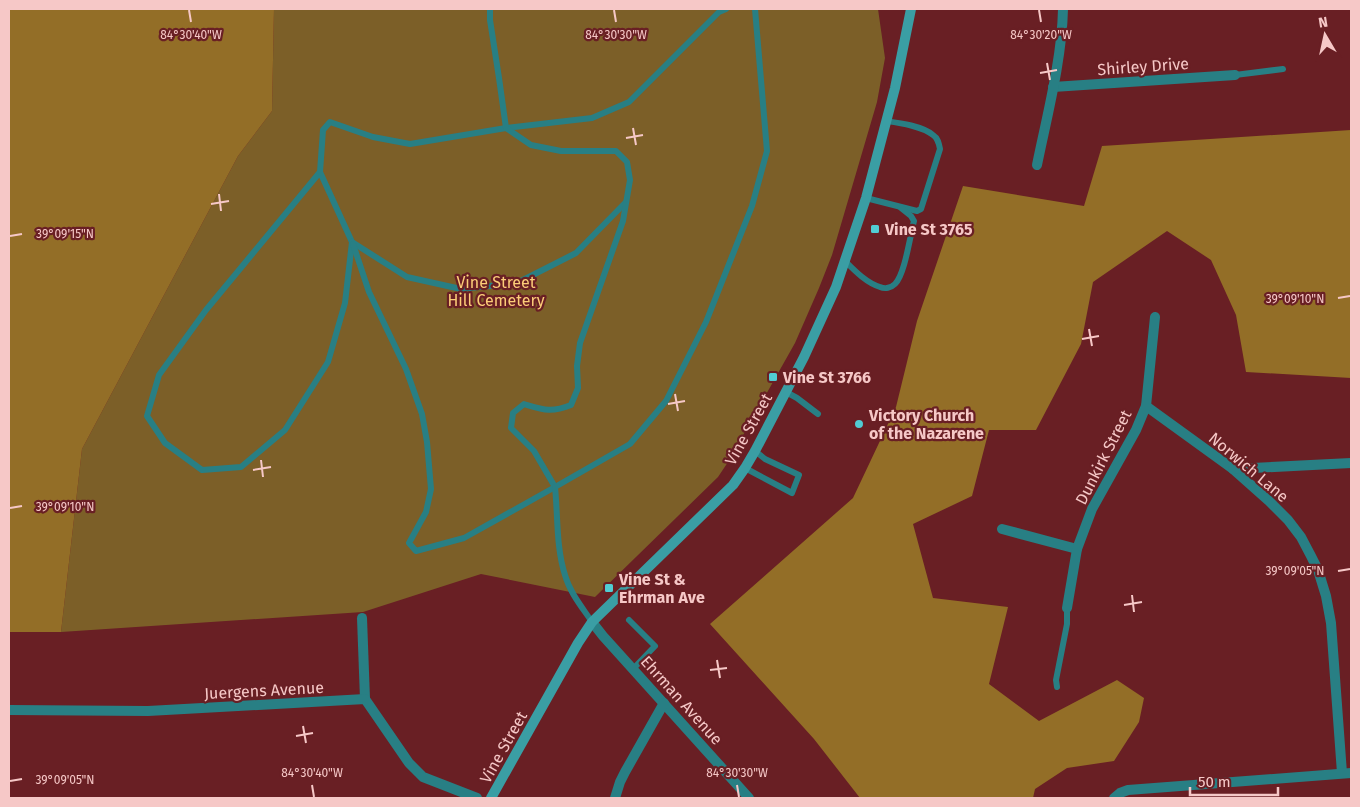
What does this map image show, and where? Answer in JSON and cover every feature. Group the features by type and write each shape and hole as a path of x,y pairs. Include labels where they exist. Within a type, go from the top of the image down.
{"main road":[{"name":"Vine Street","path":"491,798 578,643 592,622 733,485 755,451 786,392 846,262 866,198 895,88 911,9"}],"street":[{"path":"1037,166 1053,87 1063,9"},
{"name":"Shirley Drive","path":"1053,87 1235,76"},
{"name":"Dunkirk Street","path":"1067,608 1077,549 1092,509 1136,430 1146,406 1155,317"},
{"name":"Norwich Lane","path":"1146,406 1233,469 1270,500 1288,520 1304,543 1318,570 1326,596 1331,623 1347,773"},
{"path":"1233,469 1351,462"},
{"path":"1002,529 1077,549"},
{"path":"362,618 366,699 409,763 416,770 424,777 477,798"},
{"name":"Ehrman Avenue","path":"592,622 749,798"},
{"name":"Juergens Avenue","path":"9,710 148,711 366,699"},
{"path":"615,798 625,772 664,703"},
{"path":"1117,796 1128,790 1347,773"}],"lane":[{"path":"490,9 506,128 531,145 561,151 616,151 627,162 630,180 622,221 580,343 577,366 578,388 571,405 557,410 542,409 524,404 513,413 511,428 534,451 555,487 559,549 565,576 577,601 592,622"},
{"path":"726,9 719,12 629,102 592,118 506,128 410,144 373,137 330,122 323,130 320,172 352,242 369,292 406,369 422,414 427,442 431,489 426,512 410,544 416,551 464,538 630,444 666,401 706,322 752,206 767,151 755,9"},
{"path":"1235,76 1283,69"},
{"path":"866,198 917,211 921,209 940,149 934,135 927,131 886,121"},
{"path":"320,172 206,310 159,374 148,416 165,443 202,470 241,468 285,430 328,362 345,303 352,242"},
{"path":"352,242 408,277 461,289 517,283 576,253 626,202"},
{"path":"846,262 871,284 881,288 892,287 896,283 905,261 914,221 911,216 898,206"},
{"path":"786,392 798,398 818,414"},
{"path":"745,468 792,492 799,475 765,459 755,451"},
{"path":"1057,687 1056,680 1067,624 1067,608"},
{"path":"629,620 655,646 633,668"}],"green space":[{"name":"Vine Street Hill Cemetery","path":"274,9 878,9 885,58 877,102 832,255 795,343 718,477 595,597 481,574 363,612 61,632 82,449 238,156 272,111"}],"shaded area":[{"path":"9,9 274,9 272,111 238,156 82,449 61,632 9,632"},
{"path":"1351,130 1351,378 1246,372 1236,315 1211,260 1167,231 1093,282 1081,344 1036,430 989,430 972,496 913,524 933,598 1008,607 989,684 1039,721 1117,680 1144,698 1139,722 1114,761 1067,768 1035,789 1033,798 860,798 814,739 710,624 853,498 896,407 917,321 963,186 1084,206 1102,146"}],"place":[{"name":"Vine St 3765","path":"875,229"},
{"name":"Vine St 3766","path":"773,377"},
{"name":"Victory Church of the Nazarene","path":"859,424"},
{"name":"Vine St & Ehrman Ave","path":"609,588"}]}
